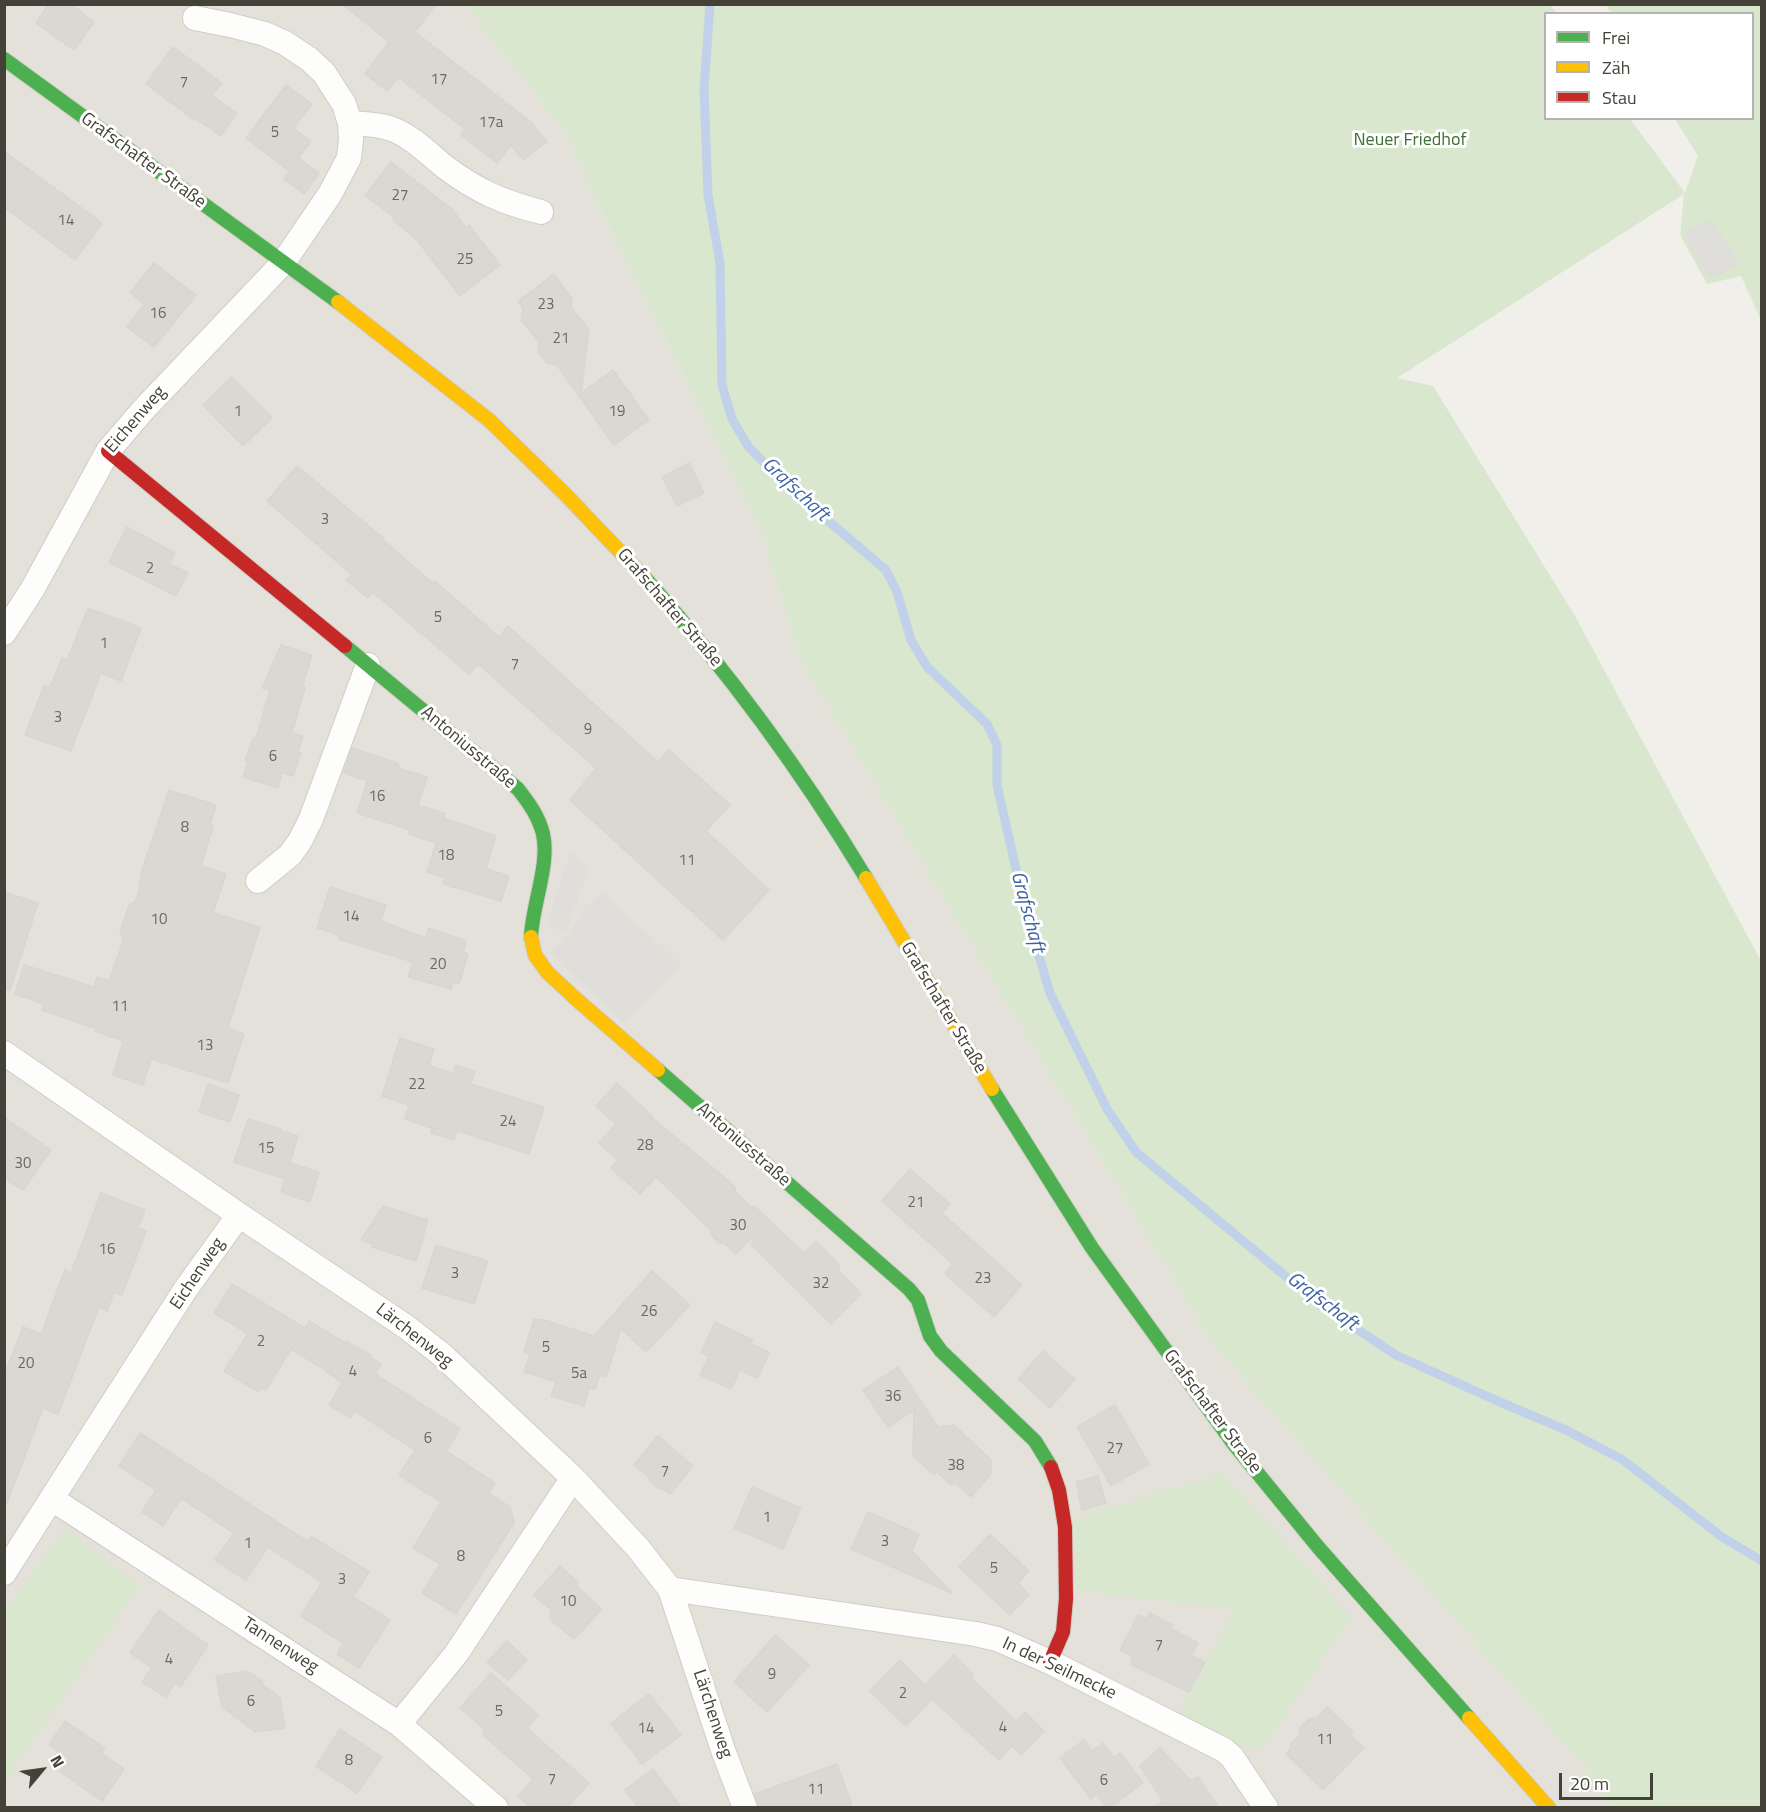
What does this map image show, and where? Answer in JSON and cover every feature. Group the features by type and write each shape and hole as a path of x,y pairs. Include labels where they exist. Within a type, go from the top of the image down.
{"street":[{"path":"195,18 265,34 285,43 309,59 324,73 344,104 350,123 349,158 330,194 283,262"},
{"name":"Grafschafter Straße","path":"4,59 354,314 489,420 566,495 679,616 727,675 794,766 862,872 985,1077 1092,1248 1180,1373 1233,1443 1318,1547 1549,1808"},
{"path":"350,123 392,129 405,136 475,188 514,206 541,212"},
{"name":"Eichenweg","path":"4,633 12,609 108,452 144,409 283,262"},
{"name":"Antoniusstraße","path":"108,452 518,789 535,812 544,839 531,942 534,954 540,962 558,982 603,1023 909,1288 918,1300 930,1336 941,1351 1046,1454 1061,1497 1067,1554 1064,1628 1050,1662"},
{"path":"258,881 290,855 304,834 368,665"},
{"path":"4,1053 239,1215"},
{"name":"Eichenweg","path":"4,1573 185,1290 239,1215"},
{"name":"Lärchenweg","path":"239,1215 414,1333 441,1354 573,1478 638,1548 670,1589 723,1750 745,1808"},
{"path":"399,1724 456,1654 573,1478"},
{"name":"Tannenweg","path":"52,1499 399,1724 496,1808"},
{"name":"In der Seilmecke","path":"670,1589 998,1639 1050,1662 1224,1750 1232,1757 1266,1808"}],"shaded area":[{"path":"5,5 465,5 565,132 761,531 801,661 1214,1346 1584,1767 1610,1807 5,1808"},
{"path":"1711,219 1739,264 1709,279 1683,233"},
{"path":"570,852 589,869 566,932 546,926"},
{"path":"603,893 682,965 625,1024 550,953 584,916 580,912"}],"green space":[{"name":"Neuer Friedhof","path":"465,5 1550,5 1555,12 1544,12 1544,120 1631,120 1685,193 1698,156 1676,120 1754,120 1754,12 1610,12 1606,5 1761,5 1761,320 1741,276 1707,284 1680,235 1684,194 1397,378 1433,386 1575,616 1761,961 1761,1807 1610,1807 1584,1767 1214,1346 801,661 761,531 565,132"},
{"path":"1222,1473 1350,1617 1262,1749 1229,1742 1178,1716 1234,1609 1076,1591 1074,1520"},
{"path":"64,1529 139,1585 5,1781 5,1612"}],"building":[{"path":"49,4 71,4 94,22 74,50 36,23"},
{"path":"342,4 436,4 415,32 531,122 547,142 523,160 511,145 497,163 461,135 465,129 398,77 387,91 365,74 389,42"},
{"path":"173,47 222,83 212,95 237,113 221,136 195,118 194,120 146,84"},
{"path":"286,85 312,104 293,128 311,141 289,171 246,138"},
{"path":"4,151 102,223 75,260 4,207"},
{"path":"299,158 319,173 304,194 284,179"},
{"path":"391,162 452,209 466,228 469,225 500,265 460,296 417,240 393,220 395,218 365,195"},
{"path":"154,263 196,295 154,347 127,327 144,304 130,293"},
{"path":"554,274 572,299 571,307 589,330 581,393 613,370 649,420 614,445 557,365 547,363 538,351 539,342 521,320 523,308 518,301"},
{"path":"232,377 272,418 243,446 203,405"},
{"path":"689,463 704,493 677,506 662,477"},
{"path":"297,466 499,637 508,626 658,762 669,750 730,805 706,831 769,890 723,940 570,800 596,768 478,664 469,674 373,592 368,598 346,580 351,574 267,501"},
{"path":"127,527 175,553 169,564 188,573 176,596 109,562"},
{"path":"88,608 141,628 121,681 101,673 71,751 25,735 44,685 50,687 62,658 67,660"},
{"path":"281,645 312,655 292,733 303,736 298,752 301,753 293,776 282,773 278,788 243,777 248,762 245,761 253,738 256,738 270,690 262,688"},
{"path":"352,748 397,763 401,769 427,777 418,805 445,814 444,818 496,836 486,869 509,876 501,901 443,884 445,878 427,872 436,843 409,834 410,830 357,813 367,781 344,773"},
{"path":"169,790 216,805 210,825 213,826 201,866 226,874 213,913 260,927 228,1028 244,1034 228,1083 151,1059 143,1085 113,1075 123,1041 42,1010 44,1004 15,994 24,965 94,987 97,977 109,981 124,939 120,933 129,905 135,902 142,870"},
{"path":"330,887 386,905 381,921 426,938 429,928 466,941 463,952 468,954 459,984 453,982 451,989 408,977 413,962 338,939 339,935 317,928"},
{"path":"4,892 38,903 10,990 4,989"},
{"path":"400,1038 434,1049 429,1066 453,1073 456,1065 475,1072 471,1084 544,1107 529,1154 457,1131 454,1140 431,1133 432,1128 405,1119 409,1105 382,1096"},
{"path":"617,1083 652,1118 723,1176 750,1206 754,1206 804,1253 816,1241 839,1265 839,1271 861,1294 831,1324 751,1244 756,1233 736,1254 724,1243 719,1243 711,1235 711,1230 656,1177 640,1194 611,1168 618,1160 599,1143 616,1124 596,1106"},
{"path":"208,1084 239,1095 230,1122 199,1112"},
{"path":"4,1117 51,1150 23,1190 4,1178"},
{"path":"248,1119 298,1136 290,1163 319,1172 310,1202 281,1192 285,1179 234,1162"},
{"path":"910,1169 950,1204 942,1213 1022,1285 994,1317 945,1274 953,1264 882,1201"},
{"path":"101,1193 145,1210 138,1228 146,1231 122,1295 114,1292 107,1311 99,1307 58,1414 43,1408 7,1503 4,1502 4,1376 23,1327 41,1334 65,1270 71,1273"},
{"path":"383,1206 428,1220 416,1261 372,1247 373,1244 361,1240"},
{"path":"436,1245 488,1261 474,1304 422,1288"},
{"path":"652,1271 690,1305 646,1352 621,1329 606,1377 600,1375 595,1390 589,1388 584,1406 551,1396 556,1382 524,1372 530,1354 524,1352 534,1319 541,1319 594,1336"},
{"path":"232,1284 305,1328 309,1321 372,1356 371,1358 381,1364 375,1374 460,1429 446,1451 495,1483 489,1493 510,1507 514,1523 456,1614 422,1593 440,1564 413,1548 441,1502 399,1475 415,1450 355,1411 351,1418 329,1405 342,1383 291,1349 266,1390 262,1388 259,1392 224,1371 248,1334 214,1313"},
{"path":"715,1322 753,1340 751,1344 769,1352 758,1378 740,1370 731,1389 700,1375 709,1356 701,1353"},
{"path":"1043,1351 1075,1379 1050,1408 1018,1379"},
{"path":"898,1367 938,1427 954,1425 991,1460 991,1474 971,1497 957,1484 950,1484 937,1472 934,1475 913,1456 914,1410 888,1427 863,1390"},
{"path":"1115,1405 1149,1464 1111,1486 1077,1427"},
{"path":"140,1433 308,1542 311,1536 369,1572 353,1597 390,1620 359,1668 337,1654 343,1643 301,1616 322,1582 268,1547 246,1580 215,1560 234,1533 181,1498 163,1526 142,1512 156,1490 119,1466"},
{"path":"658,1436 693,1466 670,1494 650,1482 650,1478 634,1465"},
{"path":"1098,1476 1106,1503 1082,1510 1076,1482"},
{"path":"752,1487 801,1508 783,1549 734,1528"},
{"path":"868,1512 919,1534 912,1551 952,1593 851,1549"},
{"path":"990,1534 1029,1571 1018,1583 1029,1595 1010,1615 959,1567"},
{"path":"560,1566 579,1583 576,1586 602,1609 574,1639 550,1619 551,1610 534,1595"},
{"path":"159,1610 208,1645 180,1687 175,1683 166,1697 142,1682 152,1668 130,1653"},
{"path":"1150,1613 1172,1625 1170,1628 1198,1643 1191,1655 1205,1662 1189,1692 1132,1665 1131,1656 1120,1650 1138,1615 1147,1619"},
{"path":"775,1635 809,1665 767,1712 734,1682"},
{"path":"507,1641 527,1660 508,1680 487,1662"},
{"path":"954,1655 974,1675 971,1678 1016,1721 1025,1712 1044,1731 1021,1755 1012,1746 999,1760 932,1699 906,1726 870,1691 900,1660 925,1685"},
{"path":"247,1671 280,1697 285,1728 255,1732 222,1707 216,1676"},
{"path":"491,1673 538,1715 527,1728 589,1783 567,1808 531,1808 518,1796 533,1779 482,1734 485,1730 460,1708"},
{"path":"649,1694 681,1735 642,1764 611,1723"},
{"path":"1327,1707 1353,1732 1350,1735 1364,1748 1323,1790 1286,1754 1292,1747 1290,1745 1300,1734 1300,1728 1310,1718 1316,1718"},
{"path":"65,1721 105,1748 101,1753 124,1769 102,1801 60,1772 69,1758 49,1745"},
{"path":"340,1729 382,1757 357,1793 316,1766"},
{"path":"1084,1740 1092,1751 1103,1743 1114,1758 1120,1753 1143,1783 1110,1808 1107,1808 1097,1794 1091,1799 1060,1758"},
{"path":"1160,1748 1191,1781 1198,1777 1219,1808 1153,1808 1163,1801 1140,1766"},
{"path":"837,1764 853,1808 759,1808 755,1794"},
{"path":"653,1769 682,1808 639,1808 625,1790"}],"waterway":[{"name":"Grafschaft","path":"710,4 704,89 708,195 720,263 722,385 732,419 748,446 780,480 886,570 897,592 911,640 927,667 987,724 997,745 997,785 1025,909 1050,993 1107,1109 1136,1152 1319,1304 1396,1355 1566,1430 1623,1460 1722,1537 1762,1561"}],"traffic: fast":[{"path":"4,59 338,302"},
{"path":"645,578 706,649 763,723 842,838 866,878"},
{"path":"345,646 518,789 530,805 541,828 545,846 543,872 531,937"},
{"path":"658,1070 909,1289 918,1300 930,1336 941,1351 1035,1441 1051,1467"},
{"path":"992,1089 1092,1248 1233,1443 1318,1547 1469,1718"}],"traffic: slow":[{"path":"338,302 489,420 566,495 645,578"},
{"path":"866,878 992,1089"},
{"path":"531,937 535,955 547,972 658,1070"},
{"path":"1469,1718 1549,1808"}],"traffic: jam":[{"path":"108,451 345,646"},
{"path":"1050,1662 1063,1632 1066,1599 1065,1527 1059,1490 1051,1467"}]}
